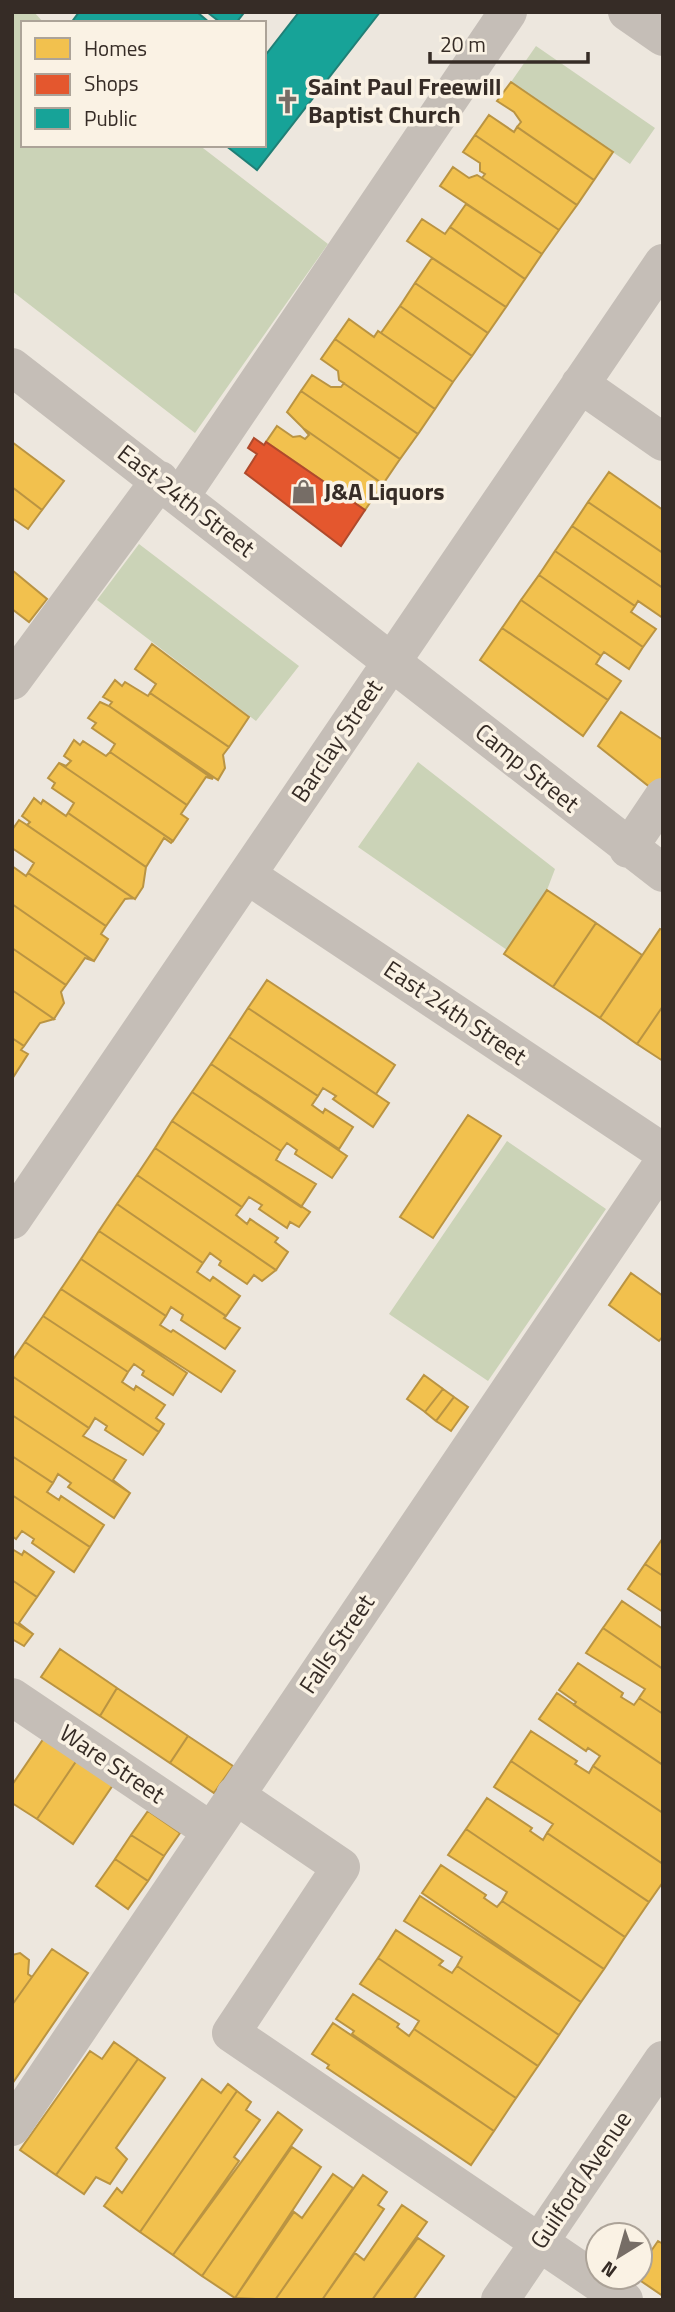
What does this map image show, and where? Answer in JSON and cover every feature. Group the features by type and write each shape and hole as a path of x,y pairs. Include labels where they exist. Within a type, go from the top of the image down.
{"street":[{"path":"12,681 170,488 508,12"},
{"path":"627,12 663,37"},
{"name":"Barclay Street","path":"12,1220 663,263"},
{"name":"East 24th Street","path":"12,367 393,660"},
{"path":"580,384 663,442"},
{"name":"Camp Street","path":"393,660 628,849 663,873"},
{"path":"628,849 663,797"},
{"name":"East 24th Street","path":"247,875 663,1152"},
{"name":"Falls Street","path":"12,2127 663,1163"},
{"name":"Ware Street","path":"12,1697 211,1831"},
{"path":"235,1796 341,1867 231,2033 624,2300"},
{"name":"Guilford Avenue","path":"500,2300 663,2060"}],"green space":[{"path":"12,12 34,12 42,21 21,21 21,147 202,147 328,244 195,433 12,291"},
{"path":"536,46 655,128 630,164 511,82"},
{"path":"139,544 299,666 256,721 97,600"},
{"path":"418,762 555,869 547,890 507,950 358,847"},
{"path":"507,1141 606,1209 488,1381 389,1314"}],"building: Homes":[{"path":"511,82 613,152 594,180 517,127 521,122 514,112 497,101"},
{"path":"489,115 514,132 517,127 594,180 577,205 475,135"},
{"path":"475,135 577,205 559,230 482,178 485,174 480,171 480,163 463,152"},
{"path":"453,167 469,178 477,175 559,230 542,254 440,186"},
{"path":"466,204 542,254 525,279 450,227"},
{"path":"422,219 445,234 450,227 525,279 506,307 407,241"},
{"path":"432,258 506,307 488,333 415,283"},
{"path":"415,283 488,333 472,356 400,306"},
{"path":"400,306 472,356 453,382 381,333"},
{"path":"349,319 374,337 378,331 453,382 435,409 335,339"},
{"path":"335,339 435,409 418,434 339,380 338,371 321,359"},
{"path":"312,375 331,387 341,387 344,383 418,434 400,459 301,391"},
{"path":"301,391 400,459 383,484 303,428 287,412"},
{"path":"277,426 293,437 300,436 305,439 309,435 303,428 383,484 365,510 266,442"},
{"path":"12,442 64,481 42,510 12,487"},
{"path":"609,472 663,510 663,553 588,502"},
{"path":"12,487 42,510 28,529 12,518"},
{"path":"588,502 663,553 663,588 572,526"},
{"path":"572,526 663,588 663,618 638,601 635,606 555,551"},
{"path":"555,551 635,606 631,612 656,629 643,647 539,575"},
{"path":"12,570 47,599 29,622 12,609"},
{"path":"539,575 643,647 629,669 604,652 601,656 521,600"},
{"path":"521,600 601,656 596,664 621,681 608,700 502,628"},
{"path":"502,628 608,700 583,736 480,660"},
{"path":"152,644 249,717 229,747 150,693 156,684 135,669"},
{"path":"115,680 122,686 125,682 148,696 150,693 229,747 223,755 225,768 218,780 109,706 112,702 103,697"},
{"path":"100,702 213,779 206,777 187,805 110,752 115,744 92,728 96,723 88,718"},
{"path":"621,712 663,740 663,783 656,792 598,746"},
{"path":"74,740 80,745 83,741 106,756 110,752 187,805 181,814 188,819 173,841 59,763 66,766 71,761 64,756"},
{"path":"59,763 173,841 171,843 164,838 146,867 68,813 74,803 52,788 55,783 48,778"},
{"path":"34,798 41,804 43,800 66,816 68,813 146,867 143,887 135,899 27,825 30,822 22,816"},
{"path":"19,820 133,898 125,899 106,926 28,873 34,863 12,848 12,830"},
{"path":"12,866 26,876 28,873 106,926 101,934 108,939 94,961 12,904"},
{"path":"547,890 596,923 553,987 504,954"},
{"path":"12,904 94,961 85,958 66,985 12,948"},
{"path":"596,923 642,955 600,1018 553,987"},
{"path":"660,929 663,930 663,1006 637,1044 600,1018"},
{"path":"12,948 66,985 61,992 64,1003 54,1019 12,990"},
{"path":"267,980 395,1065 376,1094 248,1008"},
{"path":"12,990 54,1019 40,1023 24,1046 12,1038"},
{"path":"663,1006 663,1061 637,1044"},
{"path":"248,1008 389,1103 373,1127 333,1099 336,1096 323,1088 318,1096 229,1037"},
{"path":"229,1037 318,1096 312,1105 323,1113 325,1109 353,1127 339,1149 211,1064"},
{"path":"12,1038 24,1046 21,1050 28,1054 12,1079"},
{"path":"211,1064 347,1156 332,1178 295,1154 297,1150 287,1143 281,1151 192,1092"},
{"path":"192,1092 281,1151 276,1160 316,1184 301,1207 172,1121"},
{"path":"468,1115 501,1136 433,1238 400,1217"},
{"path":"172,1121 310,1212 299,1227 290,1222 287,1228 259,1209 262,1205 249,1197 242,1207 155,1148"},
{"path":"155,1148 242,1207 236,1215 247,1224 250,1219 278,1238 275,1242 288,1252 276,1270 137,1175"},
{"path":"137,1175 276,1270 262,1281 254,1275 247,1284 219,1265 221,1261 210,1253 203,1263 117,1204"},
{"path":"117,1204 203,1263 197,1272 210,1281 213,1277 240,1296 226,1316 99,1231"},
{"path":"99,1231 240,1328 225,1349 181,1320 183,1315 171,1307 166,1316 81,1259"},
{"path":"81,1259 166,1316 160,1325 171,1332 173,1330 235,1371 221,1392 61,1289"},
{"path":"631,1273 663,1296 663,1336 659,1341 609,1305"},
{"path":"61,1289 187,1373 173,1395 142,1375 144,1371 134,1364 128,1372 43,1316"},
{"path":"43,1316 128,1372 122,1382 134,1390 136,1386 165,1405 156,1418 164,1424 159,1432 25,1342"},
{"path":"25,1342 159,1432 143,1455 105,1430 107,1426 95,1418 89,1428 12,1376 12,1361"},
{"path":"424,1375 443,1389 425,1412 407,1399"},
{"path":"12,1376 89,1428 83,1436 126,1460 113,1480 130,1493 12,1415"},
{"path":"443,1389 454,1397 436,1421 425,1412"},
{"path":"454,1397 468,1407 451,1431 436,1421"},
{"path":"12,1415 130,1493 114,1518 68,1487 71,1483 58,1474 53,1483 12,1456"},
{"path":"12,1456 53,1483 47,1492 59,1500 61,1496 104,1525 90,1547 12,1495"},
{"path":"12,1495 90,1547 74,1572 32,1543 34,1539 22,1531 16,1539 12,1536"},
{"path":"663,1538 663,1576 645,1564"},
{"path":"12,1549 22,1555 24,1551 54,1572 37,1597 12,1580"},
{"path":"645,1564 663,1576 663,1612 628,1589"},
{"path":"12,1580 37,1597 19,1623 33,1634 12,1621"},
{"path":"622,1601 663,1629 663,1669 603,1628"},
{"path":"12,1621 33,1634 24,1646 12,1639"},
{"path":"603,1628 663,1669 663,1714 639,1698 645,1689 586,1653"},
{"path":"60,1649 117,1688 100,1716 41,1677"},
{"path":"578,1663 623,1693 621,1697 634,1705 639,1698 663,1714 663,1765 574,1705 576,1702 559,1690"},
{"path":"117,1688 188,1736 170,1763 100,1716"},
{"path":"557,1693 663,1765 663,1813 593,1766 600,1756 588,1748 586,1751 539,1719"},
{"path":"531,1731 577,1761 575,1764 589,1773 593,1766 663,1813 663,1864 511,1761"},
{"path":"188,1736 233,1766 214,1793 170,1763"},
{"path":"44,1738 77,1760 37,1819 12,1803 12,1785"},
{"path":"77,1760 113,1785 73,1844 37,1819"},
{"path":"511,1761 663,1864 663,1882 649,1902 547,1833 553,1824 494,1787"},
{"path":"487,1798 532,1828 530,1831 543,1840 547,1833 649,1902 625,1937 466,1829"},
{"path":"148,1811 180,1833 164,1856 131,1835"},
{"path":"466,1829 625,1937 604,1969 502,1901 507,1892 448,1855"},
{"path":"131,1835 164,1856 148,1881 115,1859"},
{"path":"115,1859 148,1881 128,1909 96,1886"},
{"path":"441,1865 486,1895 484,1898 497,1907 502,1901 604,1969 581,2002 422,1893"},
{"path":"420,1896 581,2002 559,2035 457,1966 462,1957 404,1921"},
{"path":"396,1930 443,1961 439,1965 452,1973 457,1966 559,2035 538,2066 378,1958"},
{"path":"52,1949 88,1973 12,2084 12,2005"},
{"path":"20,1953 29,1960 28,1974 32,1977 12,2005 12,1955"},
{"path":"378,1958 538,2066 516,2098 414,2029 419,2021 360,1984"},
{"path":"353,1994 399,2024 397,2027 409,2036 414,2029 516,2098 494,2131 352,2034 354,2031 336,2019"},
{"path":"333,2023 494,2131 471,2165 327,2068 329,2065 312,2054"},
{"path":"114,2042 138,2059 56,2175 20,2150 90,2051 102,2059"},
{"path":"138,2059 165,2078 116,2148 127,2159 110,2184 96,2177 84,2194 56,2175"},
{"path":"202,2079 221,2093 228,2084 237,2091 140,2232 104,2206 117,2188 122,2193"},
{"path":"237,2091 251,2102 246,2110 260,2120 234,2157 239,2161 173,2255 140,2232"},
{"path":"278,2112 302,2130 202,2276 173,2255"},
{"path":"292,2147 321,2167 235,2298 202,2276"},
{"path":"333,2174 353,2188 275,2300 235,2298 294,2212 302,2218"},
{"path":"363,2175 387,2192 378,2205 384,2209 322,2300 275,2300"},
{"path":"402,2205 427,2222 372,2300 322,2300 355,2253 364,2260"},
{"path":"418,2238 444,2256 413,2300 372,2300"},
{"path":"658,2241 663,2244 663,2296 654,2290 654,2247"}],"building: Shops":[{"name":"J&A Liquors","path":"254,438 264,445 266,442 365,510 341,546 245,473 257,454 248,448"}],"building: Public":[{"path":"79,12 197,12 208,21 72,21"},
{"path":"207,12 243,14 238,21 218,21"},
{"name":"Saint Paul Freewill Baptist Church","path":"299,12 380,12 257,170 228,147 266,147 266,54"}],"place":[{"name":"Saint Paul Freewill Baptist Church","path":"288,101"},
{"name":"J&A Liquors","path":"304,492"}]}
